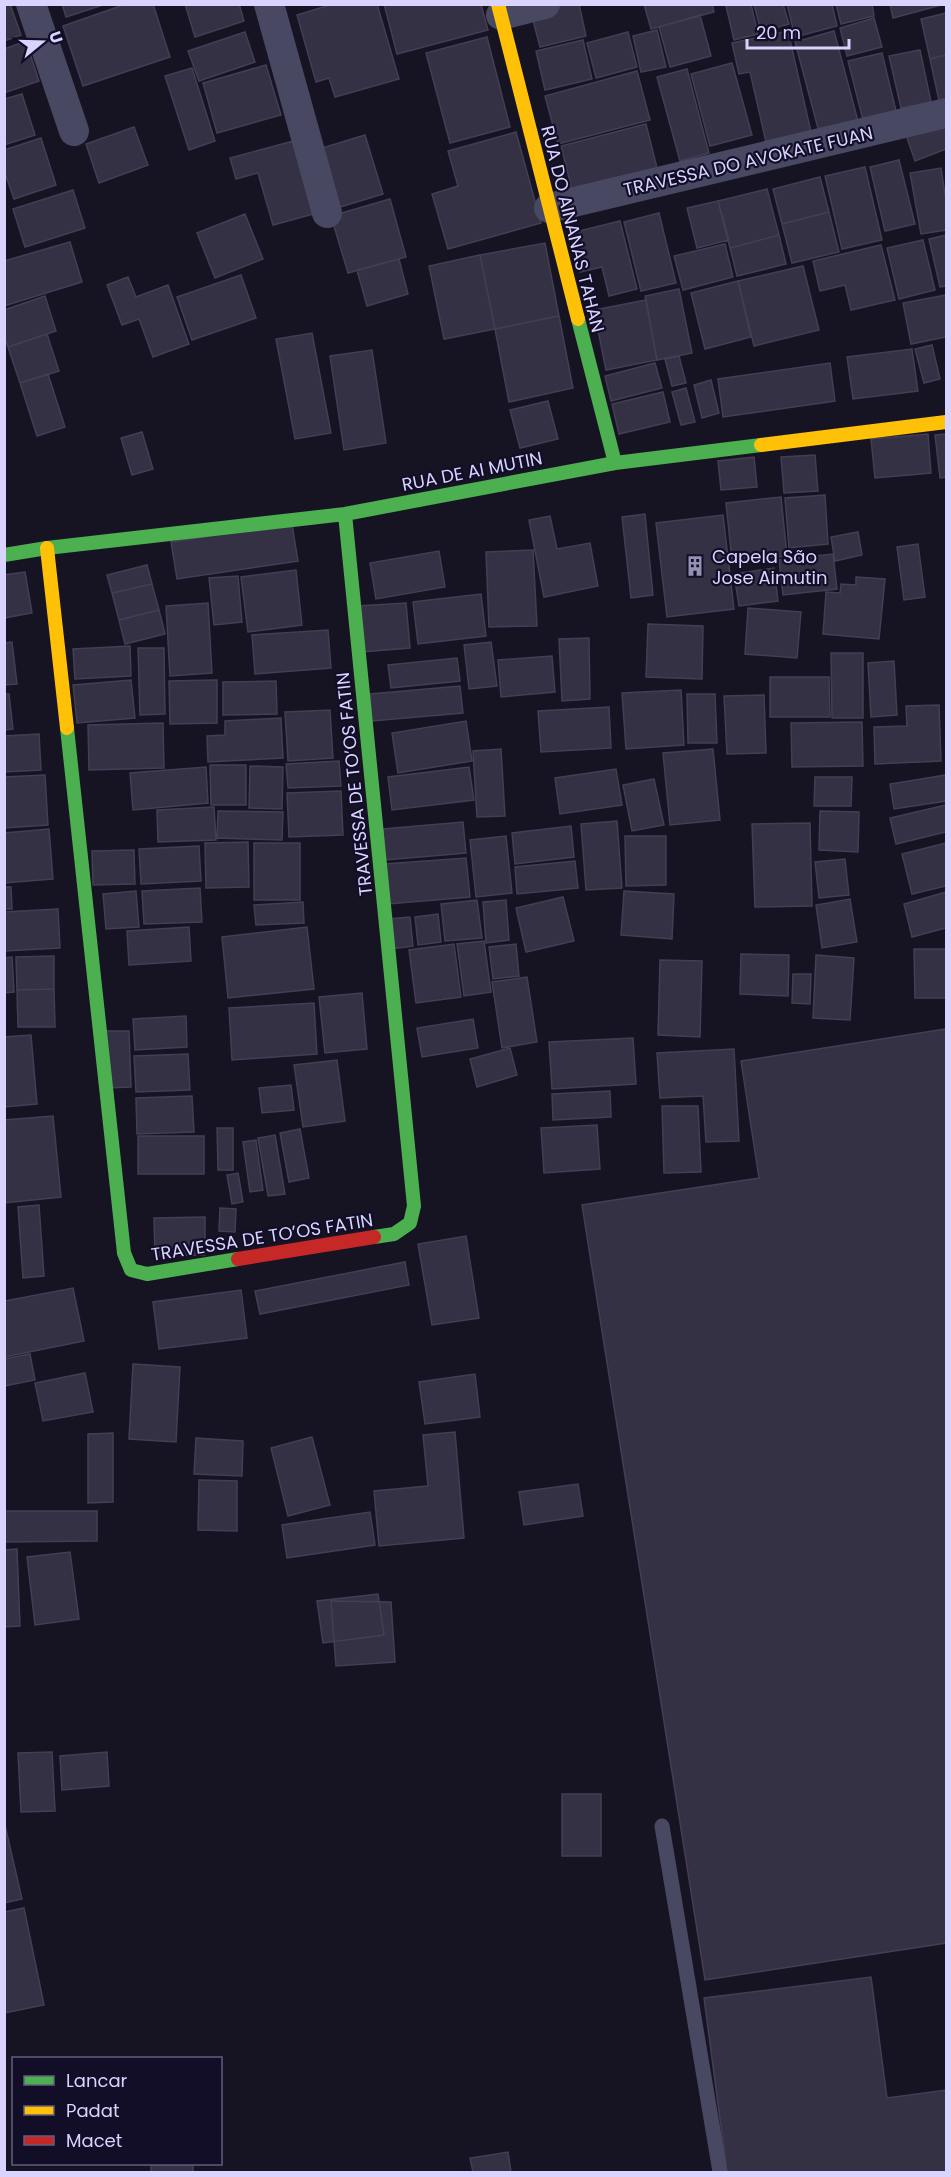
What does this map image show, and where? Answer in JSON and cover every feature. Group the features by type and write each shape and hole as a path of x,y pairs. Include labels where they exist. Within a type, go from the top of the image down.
{"street":[{"path":"31,4 74,131"},
{"path":"269,4 327,213"},
{"path":"500,10 544,4"},
{"name":"RUA DO AINANAS TAHAN","path":"500,10 615,463"},
{"name":"TRAVESSA DO AVOKATE FUAN","path":"549,208 946,113"},
{"name":"RUA DE AI MUTIN","path":"4,555 47,548 345,514 615,463 946,422"},
{"name":"TRAVESSA DE TO’OS FATIN","path":"47,548 124,1253 131,1270 147,1274 394,1234 410,1223 414,1206 345,514"}],"lane":[{"path":"662,1826 720,2172"}],"building":[{"path":"4,4 10,4 21,35 4,41"},
{"path":"62,4 106,4 66,17"},
{"path":"126,4 153,4 170,57 83,86 63,26"},
{"path":"185,4 239,4 244,21 195,37"},
{"path":"333,4 377,4 399,79 335,97 329,78 316,82 297,15"},
{"path":"384,4 481,4 488,30 397,54"},
{"path":"549,4 579,4 586,36 540,47 530,9"},
{"path":"644,4 712,4 714,12 651,29"},
{"path":"751,4 758,34 734,40 726,6"},
{"path":"754,4 783,4 789,24 761,32"},
{"path":"787,4 832,4 837,26 795,37"},
{"path":"836,4 872,4 874,16 841,24"},
{"path":"890,4 945,4 893,18"},
{"path":"946,13 946,55 930,59 921,19"},
{"path":"700,15 711,56 670,67 659,27"},
{"path":"874,18 882,47 847,56 840,28"},
{"path":"657,30 666,67 641,72 633,36"},
{"path":"788,31 811,132 766,142 750,72 739,74 732,43"},
{"path":"834,31 858,121 819,132 795,42"},
{"path":"245,32 255,62 199,81 188,51"},
{"path":"628,32 637,67 596,78 587,43"},
{"path":"487,37 510,127 450,143 426,53"},
{"path":"583,40 592,79 545,90 536,51"},
{"path":"26,41 39,81 4,93 4,49"},
{"path":"920,50 931,102 901,108 889,56"},
{"path":"882,53 897,115 864,124 848,61"},
{"path":"946,55 946,109 941,110 930,59"},
{"path":"732,63 752,135 710,146 691,74"},
{"path":"266,65 281,115 217,133 203,83"},
{"path":"192,68 215,141 189,150 165,76"},
{"path":"687,69 709,153 680,161 657,77"},
{"path":"637,71 650,120 558,144 545,96"},
{"path":"22,94 35,135 4,145 4,99"},
{"path":"946,122 946,149 915,161 906,135"},
{"path":"646,124 658,172 573,194 561,146"},
{"path":"134,127 148,165 99,183 86,144"},
{"path":"516,132 541,223 448,249 432,194 458,186 448,151"},
{"path":"365,135 383,194 337,208 319,149"},
{"path":"41,138 56,185 14,199 4,170 4,150"},
{"path":"301,139 321,212 273,225 258,173 236,179 230,158"},
{"path":"899,160 915,224 885,231 870,167"},
{"path":"865,167 882,240 842,249 825,176"},
{"path":"941,168 946,201 946,230 921,234 910,173"},
{"path":"820,177 829,212 782,224 773,189"},
{"path":"767,189 779,235 730,248 718,201"},
{"path":"73,190 85,228 25,247 13,209"},
{"path":"390,199 406,257 348,273 331,216"},
{"path":"718,201 729,240 697,248 687,208"},
{"path":"829,212 839,252 792,263 782,224"},
{"path":"659,213 676,283 641,291 624,222"},
{"path":"245,214 263,259 215,278 197,233"},
{"path":"620,221 637,289 609,296 602,267 580,272 571,233"},
{"path":"779,235 786,264 737,276 730,248"},
{"path":"946,235 946,286 940,287 929,239"},
{"path":"923,240 935,290 899,299 887,248"},
{"path":"70,242 82,282 4,306 4,261"},
{"path":"545,243 559,316 495,329 480,255"},
{"path":"725,244 733,277 683,290 674,256"},
{"path":"881,245 895,300 851,310 845,285 820,291 813,261"},
{"path":"480,255 495,329 444,339 429,266"},
{"path":"399,259 408,294 367,306 357,270"},
{"path":"803,266 819,330 754,346 738,281"},
{"path":"241,275 256,318 192,340 177,297"},
{"path":"128,277 136,297 168,285 189,344 153,357 139,319 122,325 107,285"},
{"path":"738,281 751,337 705,349 691,293"},
{"path":"679,289 692,353 657,360 645,296"},
{"path":"946,295 946,337 911,344 903,303"},
{"path":"45,296 56,331 8,347 4,336 4,310"},
{"path":"646,300 657,360 606,370 594,310"},
{"path":"559,316 573,388 509,402 495,329"},
{"path":"312,333 331,433 295,439 276,339"},
{"path":"47,334 59,371 20,383 8,347"},
{"path":"932,345 940,379 924,383 915,349"},
{"path":"912,349 918,391 853,399 847,357"},
{"path":"372,350 386,443 344,450 330,356"},
{"path":"679,356 686,383 672,386 665,359"},
{"path":"655,363 662,388 611,401 605,376"},
{"path":"830,363 835,401 723,417 718,379"},
{"path":"48,374 65,427 37,436 20,383"},
{"path":"711,380 719,413 702,418 694,385"},
{"path":"686,388 695,422 681,425 672,392"},
{"path":"663,392 670,422 619,434 612,404"},
{"path":"548,401 558,439 520,448 510,410"},
{"path":"142,432 153,469 132,475 121,438"},
{"path":"928,434 931,473 875,478 871,439"},
{"path":"946,434 946,477 940,478 935,435"},
{"path":"815,455 818,491 784,493 781,457"},
{"path":"754,457 757,487 721,490 718,461"},
{"path":"825,495 828,544 789,548 785,498"},
{"path":"781,497 787,556 732,561 726,503"},
{"path":"645,514 653,595 631,598 622,517"},
{"name":"Capela São Jose Aimutin","path":"723,515 734,609 667,617 656,523"},
{"path":"550,516 557,549 590,543 598,586 544,597 529,520"},
{"path":"292,524 298,561 177,579 171,542"},
{"path":"858,532 862,555 835,561 831,537"},
{"path":"918,544 925,597 904,600 897,547"},
{"path":"533,550 537,626 489,627 486,552"},
{"path":"439,551 445,587 376,599 370,563"},
{"path":"833,554 837,589 783,595 779,560"},
{"path":"147,565 152,584 112,593 107,575"},
{"path":"774,568 778,601 739,606 734,574"},
{"path":"296,570 302,625 248,632 241,577"},
{"path":"25,572 32,613 4,618 4,575"},
{"path":"238,576 242,622 214,625 209,578"},
{"path":"856,577 885,579 879,639 823,634 826,592 840,593 841,584 856,585"},
{"path":"152,584 159,610 119,620 112,593"},
{"path":"481,594 486,636 418,644 413,602"},
{"path":"208,603 212,673 170,676 166,606"},
{"path":"406,603 410,648 362,652 358,606"},
{"path":"748,608 801,612 797,658 745,654"},
{"path":"159,610 165,634 125,644 119,620"},
{"path":"648,624 703,626 702,679 646,677"},
{"path":"328,630 331,668 255,674 252,635"},
{"path":"589,638 590,699 562,701 559,639"},
{"path":"12,642 17,684 4,685 4,643"},
{"path":"491,642 497,686 469,689 464,645"},
{"path":"130,646 131,676 75,679 73,649"},
{"path":"138,648 164,648 165,714 140,715"},
{"path":"831,653 863,653 863,718 832,718"},
{"path":"552,656 555,692 501,697 498,660"},
{"path":"457,658 460,681 391,688 388,665"},
{"path":"894,661 897,715 871,717 868,663"},
{"path":"770,677 829,677 830,717 770,717"},
{"path":"131,680 135,718 77,723 73,685"},
{"path":"217,680 217,723 170,724 169,681"},
{"path":"276,681 277,714 223,715 223,682"},
{"path":"460,686 463,713 372,721 370,694"},
{"path":"681,690 684,745 626,749 622,693"},
{"path":"4,694 9,694 13,729 4,730"},
{"path":"687,694 715,694 717,743 688,743"},
{"path":"764,695 766,753 727,754 724,696"},
{"path":"939,705 941,761 875,764 874,727 907,726 906,706"},
{"path":"609,707 611,748 541,752 538,711"},
{"path":"330,710 333,758 288,761 285,712"},
{"path":"281,718 283,758 208,762 207,736 225,735 225,721"},
{"path":"466,721 472,761 398,773 392,733"},
{"path":"862,722 863,766 792,767 791,723"},
{"path":"163,723 164,768 89,770 88,725"},
{"path":"39,734 41,770 4,772 4,736"},
{"path":"501,749 505,816 477,817 473,751"},
{"path":"713,749 720,820 670,825 663,753"},
{"path":"339,761 341,786 288,788 286,764"},
{"path":"210,765 246,765 246,805 211,805"},
{"path":"250,766 283,767 282,809 249,808"},
{"path":"206,767 208,803 133,810 130,773"},
{"path":"469,767 474,800 392,810 388,777"},
{"path":"616,769 622,805 560,814 555,778"},
{"path":"45,775 48,825 4,828 4,777"},
{"path":"946,775 946,801 894,809 890,784"},
{"path":"815,777 852,777 851,806 814,806"},
{"path":"654,779 664,825 632,831 623,785"},
{"path":"341,791 343,835 289,837 287,793"},
{"path":"946,805 946,832 896,844 890,818"},
{"path":"214,807 216,840 158,842 157,810"},
{"path":"218,811 283,812 282,840 217,838"},
{"path":"820,811 859,812 858,852 819,850"},
{"path":"617,821 622,888 586,890 581,824"},
{"path":"463,822 466,853 385,860 383,829"},
{"path":"810,823 812,906 755,907 752,824"},
{"path":"571,826 574,857 515,864 512,833"},
{"path":"49,829 53,879 4,883 4,833"},
{"path":"506,836 512,893 476,897 470,840"},
{"path":"625,836 666,836 666,885 626,886"},
{"path":"248,842 249,887 206,888 205,843"},
{"path":"254,843 300,843 300,900 254,900"},
{"path":"946,843 946,886 912,894 902,854"},
{"path":"199,846 201,881 141,884 139,849"},
{"path":"134,850 135,884 93,885 92,851"},
{"path":"466,858 470,897 388,904 385,864"},
{"path":"845,859 849,895 819,898 815,862"},
{"path":"575,861 578,888 517,894 515,867"},
{"path":"4,887 11,887 12,909 4,909"},
{"path":"200,888 202,922 144,924 142,891"},
{"path":"136,891 139,927 106,929 103,894"},
{"path":"624,891 674,894 672,939 621,935"},
{"path":"946,892 946,928 912,937 904,904"},
{"path":"563,897 574,941 526,952 516,908"},
{"path":"850,899 857,942 822,948 816,905"},
{"path":"477,900 482,938 445,941 441,904"},
{"path":"506,900 509,940 486,943 483,902"},
{"path":"303,902 304,923 256,925 254,905"},
{"path":"58,909 60,948 4,951 4,912"},
{"path":"438,914 441,942 418,945 415,917"},
{"path":"410,917 413,946 391,949 388,919"},
{"path":"189,927 191,961 129,965 127,931"},
{"path":"307,927 314,989 228,998 222,937"},
{"path":"484,941 491,992 464,996 457,944"},
{"path":"454,944 461,997 416,1003 409,950"},
{"path":"516,944 519,976 493,979 489,947"},
{"path":"914,949 946,949 946,998 915,998"},
{"path":"741,954 789,955 788,996 740,994"},
{"path":"816,955 854,958 850,1020 813,1018"},
{"path":"54,956 54,989 17,990 16,957"},
{"path":"12,957 14,992 4,993 4,958"},
{"path":"660,960 702,961 700,1037 658,1035"},
{"path":"793,974 811,974 810,1004 792,1003"},
{"path":"527,977 537,1042 502,1048 492,982"},
{"path":"54,989 55,1027 18,1027 17,990"},
{"path":"362,993 367,1049 325,1053 319,997"},
{"path":"314,1003 317,1054 232,1060 229,1008"},
{"path":"186,1016 187,1047 135,1050 133,1019"},
{"path":"473,1019 478,1048 422,1057 417,1028"},
{"path":"946,1029 946,1943 705,1980 582,1205 759,1178 741,1061"},
{"path":"104,1031 129,1031 131,1087 106,1088"},
{"path":"31,1035 37,1104 4,1107 4,1037"},
{"path":"633,1038 636,1084 552,1089 549,1042"},
{"path":"510,1048 517,1075 477,1087 470,1059"},
{"path":"734,1049 739,1141 706,1142 703,1096 660,1098 657,1053"},
{"path":"188,1054 190,1090 136,1092 134,1056"},
{"path":"337,1060 345,1121 303,1127 294,1065"},
{"path":"291,1085 294,1110 262,1113 259,1088"},
{"path":"610,1091 611,1117 553,1120 552,1094"},
{"path":"192,1096 194,1132 137,1134 136,1098"},
{"path":"662,1106 698,1106 701,1172 664,1173"},
{"path":"53,1116 61,1197 4,1203 4,1120"},
{"path":"597,1125 600,1169 544,1173 541,1128"},
{"path":"217,1128 233,1128 233,1170 218,1170"},
{"path":"300,1129 309,1178 289,1182 280,1133"},
{"path":"275,1135 285,1194 268,1196 258,1138"},
{"path":"138,1136 204,1136 204,1174 138,1174"},
{"path":"256,1140 263,1190 250,1192 243,1142"},
{"path":"238,1173 243,1202 232,1204 227,1175"},
{"path":"39,1205 44,1276 23,1278 18,1207"},
{"path":"220,1208 236,1209 235,1232 219,1231"},
{"path":"205,1217 205,1255 155,1256 154,1218"},
{"path":"466,1236 479,1318 432,1325 418,1244"},
{"path":"405,1262 409,1285 260,1314 255,1291"},
{"path":"73,1288 84,1341 4,1357 4,1301"},
{"path":"241,1290 247,1338 159,1349 153,1302"},
{"path":"30,1354 35,1380 4,1386 4,1359"},
{"path":"133,1364 180,1367 176,1442 129,1439"},
{"path":"85,1373 93,1412 43,1421 35,1383"},
{"path":"475,1374 480,1417 425,1424 419,1382"},
{"path":"455,1432 464,1538 379,1546 374,1491 428,1486 423,1435"},
{"path":"113,1433 113,1502 88,1503 88,1434"},
{"path":"312,1437 330,1505 288,1516 271,1448"},
{"path":"196,1438 243,1441 242,1476 194,1474"},
{"path":"199,1480 237,1481 237,1531 198,1530"},
{"path":"578,1484 583,1516 524,1525 519,1492"},
{"path":"4,1511 97,1511 97,1541 4,1542"},
{"path":"370,1512 375,1545 287,1558 282,1525"},
{"path":"17,1549 20,1626 4,1627 4,1550"},
{"path":"70,1552 79,1619 35,1625 27,1557"},
{"path":"378,1594 384,1635 323,1643 317,1601"},
{"path":"331,1601 391,1602 395,1662 336,1666"},
{"path":"52,1752 55,1811 21,1812 18,1753"},
{"path":"107,1752 109,1786 62,1790 60,1756"},
{"path":"562,1794 601,1794 601,1856 562,1856"},
{"path":"4,1821 22,1899 4,1903"},
{"path":"24,1908 44,2005 4,2013 4,1912"},
{"path":"871,1977 887,2098 946,2090 946,2172 727,2172 704,1998"},
{"path":"508,2152 511,2172 473,2172 470,2158"},
{"path":"151,2165 193,2165 193,2172 151,2172"}],"traffic: fast":[{"path":"578,319 615,463"},
{"path":"4,555 47,548 345,514 615,463 761,445"},
{"path":"345,514 414,1206 410,1223 394,1234 374,1237"},
{"path":"67,728 124,1253 131,1270 147,1274 238,1259"}],"traffic: slow":[{"path":"498,4 578,319"},
{"path":"761,445 946,422"},
{"path":"47,548 67,728"}],"traffic: jam":[{"path":"238,1259 374,1237"}],"place":[{"name":"Capela São Jose Aimutin","path":"695,566"}]}
